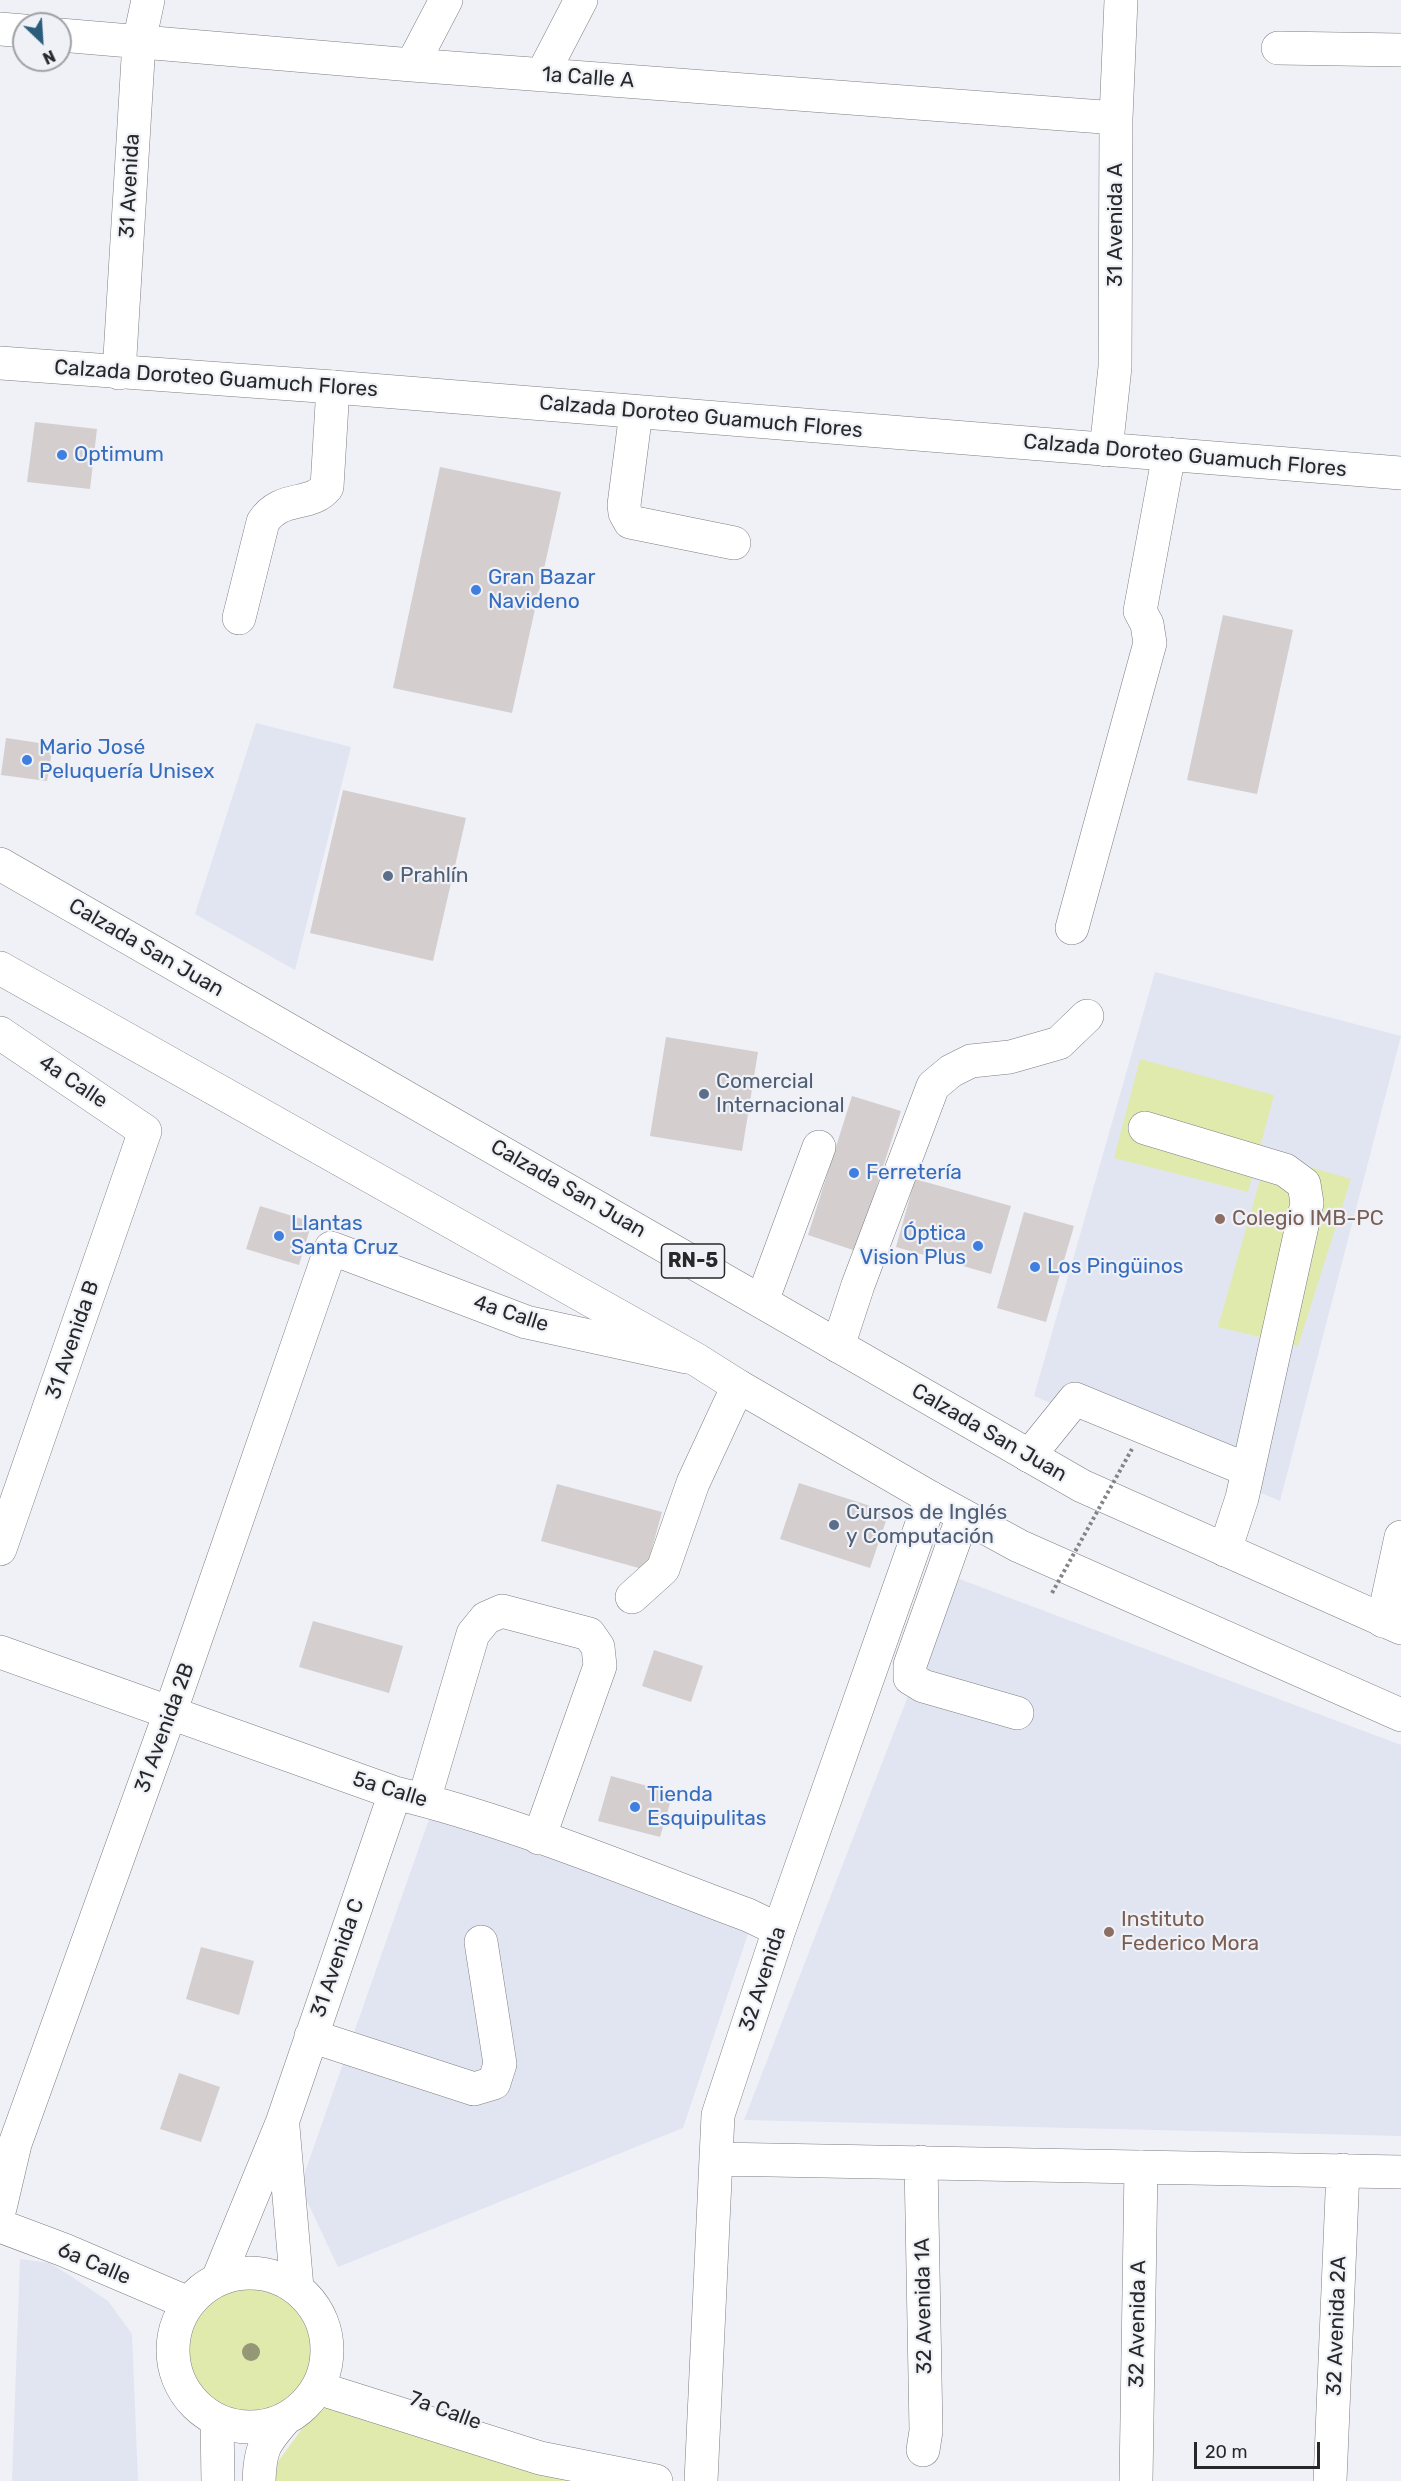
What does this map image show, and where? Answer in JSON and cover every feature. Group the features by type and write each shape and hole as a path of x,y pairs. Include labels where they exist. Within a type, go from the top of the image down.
{"street":[{"name":"31 Avenida","path":"119,373 139,42 148,0"},
{"path":"412,65 446,0"},
{"path":"542,75 581,0"},
{"name":"31 Avenida A","path":"1106,450 1115,367 1116,118 1121,0"},
{"name":"1a Calle A","path":"72,36 412,65 1116,118"},
{"path":"1278,48 1401,50"},
{"name":"Calzada Doroteo Guamuch Flores","path":"0,363 333,387 1401,473"},
{"path":"239,618 263,522 276,507 314,496 327,487 333,387"},
{"path":"636,412 624,505 630,522 734,543"},
{"path":"1072,928 1150,644 1147,624 1140,611 1169,454"},
{"name":"Calzada San Juan","path":"0,864 1082,1486 1392,1624"},
{"path":"0,968 697,1360 931,1498 1019,1546 1401,1715"},
{"path":"838,1346 858,1285 933,1086 951,1071 971,1061 1010,1057 1059,1043 1087,1016"},
{"name":"4a Calle","path":"0,1033 145,1131"},
{"path":"1145,1128 1285,1170 1304,1184 1307,1203 1242,1498 1225,1550"},
{"name":"31 Avenida B","path":"0,1549 145,1131"},
{"path":"762,1300 819,1147"},
{"name":"4a Calle","path":"331,1248 526,1322 697,1360"},
{"name":"31 Avenida 2B","path":"0,2208 15,2144 170,1713 331,1248"},
{"path":"632,1597 663,1569 693,1483 738,1386"},
{"path":"1029,1456 1075,1399 1248,1470"},
{"name":"32 Avenida","path":"701,2481 718,2159 718,2115 779,1930 931,1498"},
{"path":"963,1516 910,1665 910,1678 923,1686 1017,1713"},
{"path":"1392,1624 1401,1537"},
{"name":"31 Avenida C","path":"218,2279 282,2122 312,2036 473,1634 486,1618 502,1611 589,1634 598,1647 600,1666 539,1838"},
{"name":"5a Calle","path":"0,1652 409,1797 539,1838 748,1915 779,1930"},
{"path":"312,2036 474,2089 494,2083 500,2064 481,1942"},
{"name":"31 Avenida C","path":"282,2122 297,2288"},
{"path":"718,2159 1401,2172"},
{"name":"32 Avenida 1A","path":"921,2162 927,2431 923,2450"},
{"name":"32 Avenida A","path":"1136,2481 1141,2167"},
{"name":"32 Avenida 2A","path":"1330,2481 1343,2170"},
{"name":"6a Calle","path":"0,2226 64,2250 188,2303"},
{"path":"237,2273 258,2273 279,2278 297,2288 313,2303 323,2323 328,2345 322,2378 303,2407 285,2419 262,2427 239,2427 217,2421 198,2409 183,2391 175,2370 172,2347 177,2324 188,2303 202,2289 218,2279 237,2273"},
{"name":"7a Calle","path":"322,2378 540,2458 656,2481"},
{"path":"259,2481 260,2462 266,2441 285,2419"},
{"path":"217,2421 218,2481"}],"path":[{"path":"1052,1593 1131,1449"}],"shaded area":[{"path":"256,723 351,747 295,970 195,914"},
{"name":"Colegio IMB-PC","path":"1155,972 1401,1036 1280,1501 1034,1396"},
{"name":"Instituto Federico Mora","path":"954,1577 1401,1745 1401,2136 744,2120"},
{"path":"434,1805 753,1919 683,2128 338,2267 300,2186"},
{"path":"20,2259 50,2263 108,2301 132,2334 138,2481 12,2481"}],"green space":[{"path":"1140,1059 1274,1095 1248,1192 1114,1158"},
{"path":"1267,1155 1351,1179 1298,1346 1218,1327"},
{"path":"248,2287 272,2292 293,2306 307,2327 312,2351 307,2375 293,2396 272,2410 248,2415 224,2410 203,2396 189,2375 184,2351 189,2327 203,2306 224,2292"},
{"path":"323,2400 569,2481 274,2481 274,2467"}],"building":[{"name":"Optimum","path":"35,422 97,429 90,489 27,482"},
{"name":"Gran Bazar Navideno","path":"440,467 561,492 512,713 393,688"},
{"path":"1223,615 1293,630 1257,794 1187,780"},
{"name":"Mario José Peluquería Unisex","path":"6,738 53,745 47,781 1,775"},
{"name":"Prahlín","path":"343,790 466,818 433,961 310,933"},
{"name":"Comercial Internacional","path":"666,1037 758,1052 742,1151 650,1136"},
{"name":"Ferretería","path":"852,1096 901,1111 856,1251 808,1235"},
{"path":"915,1179 1011,1206 991,1274 896,1247"},
{"name":"Llantas Santa Cruz","path":"260,1206 312,1222 299,1265 246,1249"},
{"name":"Los Pingüinos","path":"1024,1212 1074,1226 1046,1322 997,1308"},
{"name":"Cursos de Inglés y Computación","path":"799,1483 889,1512 870,1568 780,1539"},
{"path":"557,1484 662,1512 646,1570 541,1541"},
{"path":"313,1621 403,1646 389,1693 299,1667"},
{"path":"654,1650 703,1666 691,1702 642,1686"},
{"name":"Tienda Esquipulitas","path":"611,1776 673,1793 660,1837 598,1821"},
{"path":"201,1947 254,1961 239,2015 186,1999"},
{"path":"179,2073 220,2087 201,2142 160,2129"}],"place":[{"name":"Optimum","path":"62,455"},
{"name":"Gran Bazar Navideno","path":"476,590"},
{"name":"Mario José Peluquería Unisex","path":"27,760"},
{"name":"Prahlín","path":"388,876"},
{"name":"Comercial Internacional","path":"704,1094"},
{"name":"Ferretería","path":"854,1173"},
{"name":"Colegio IMB-PC","path":"1220,1219"},
{"name":"Llantas Santa Cruz","path":"279,1236"},
{"name":"Óptica Vision Plus","path":"978,1246"},
{"name":"Los Pingüinos","path":"1035,1267"},
{"name":"Cursos de Inglés y Computación","path":"834,1525"},
{"name":"Tienda Esquipulitas","path":"635,1807"},
{"name":"Instituto Federico Mora","path":"1109,1932"}]}
